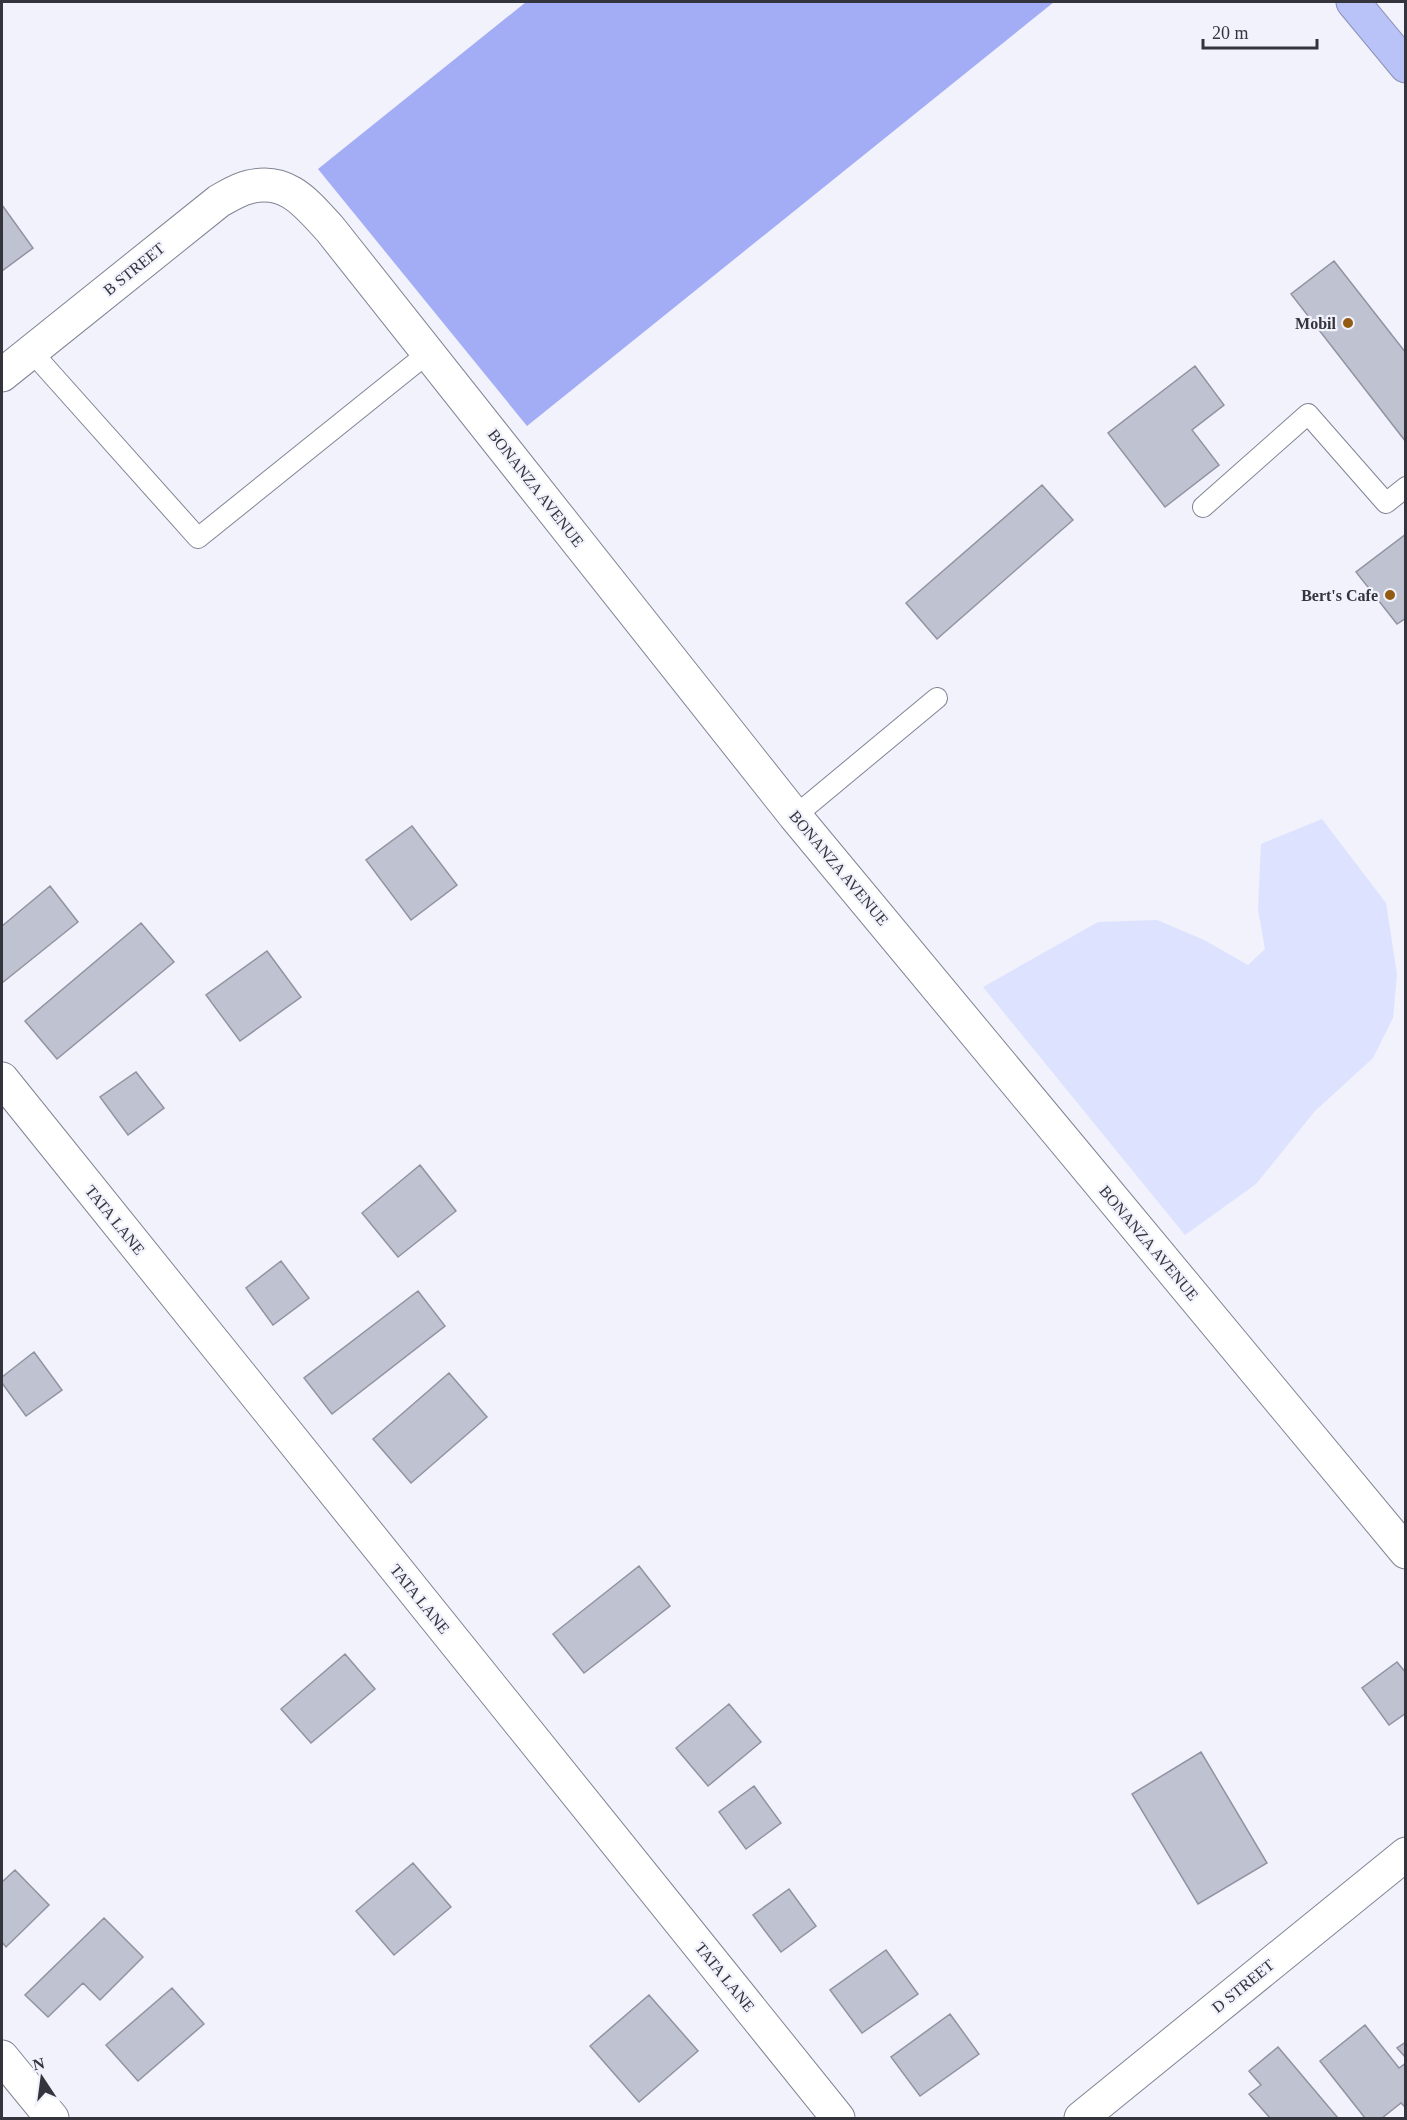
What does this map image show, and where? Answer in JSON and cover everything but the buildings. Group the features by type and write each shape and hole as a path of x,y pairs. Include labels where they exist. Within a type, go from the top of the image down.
{"highway":[{"path":"1353,2 1406,66"}],"street":[{"name":"B STREET","path":"2,375 219,201 248,187 276,184"},
{"name":"BONANZA AVENUE","path":"276,184 304,201 317,215 795,816 1406,1552"},
{"name":"TATA LANE","path":"2,1079 838,2118"},
{"name":"D STREET","path":"1081,2118 1406,1854"},
{"path":"2,2057 52,2118"}],"lane":[{"path":"31,351 198,538 428,353"},
{"path":"1203,507 1308,414 1386,503 1406,487"},
{"path":"795,816 937,698"}],"shaded area":[{"path":"526,2 1054,2 527,426 318,169"},
{"path":"1322,819 1386,903 1397,974 1393,1018 1373,1058 1315,1111 1256,1184 1185,1235 983,987 1098,922 1157,920 1204,940 1248,965 1265,949 1258,909 1261,844"}],"place":[{"name":"Mobil","path":"1348,323"},
{"name":"Bert's Cafe","path":"1390,595"}]}
